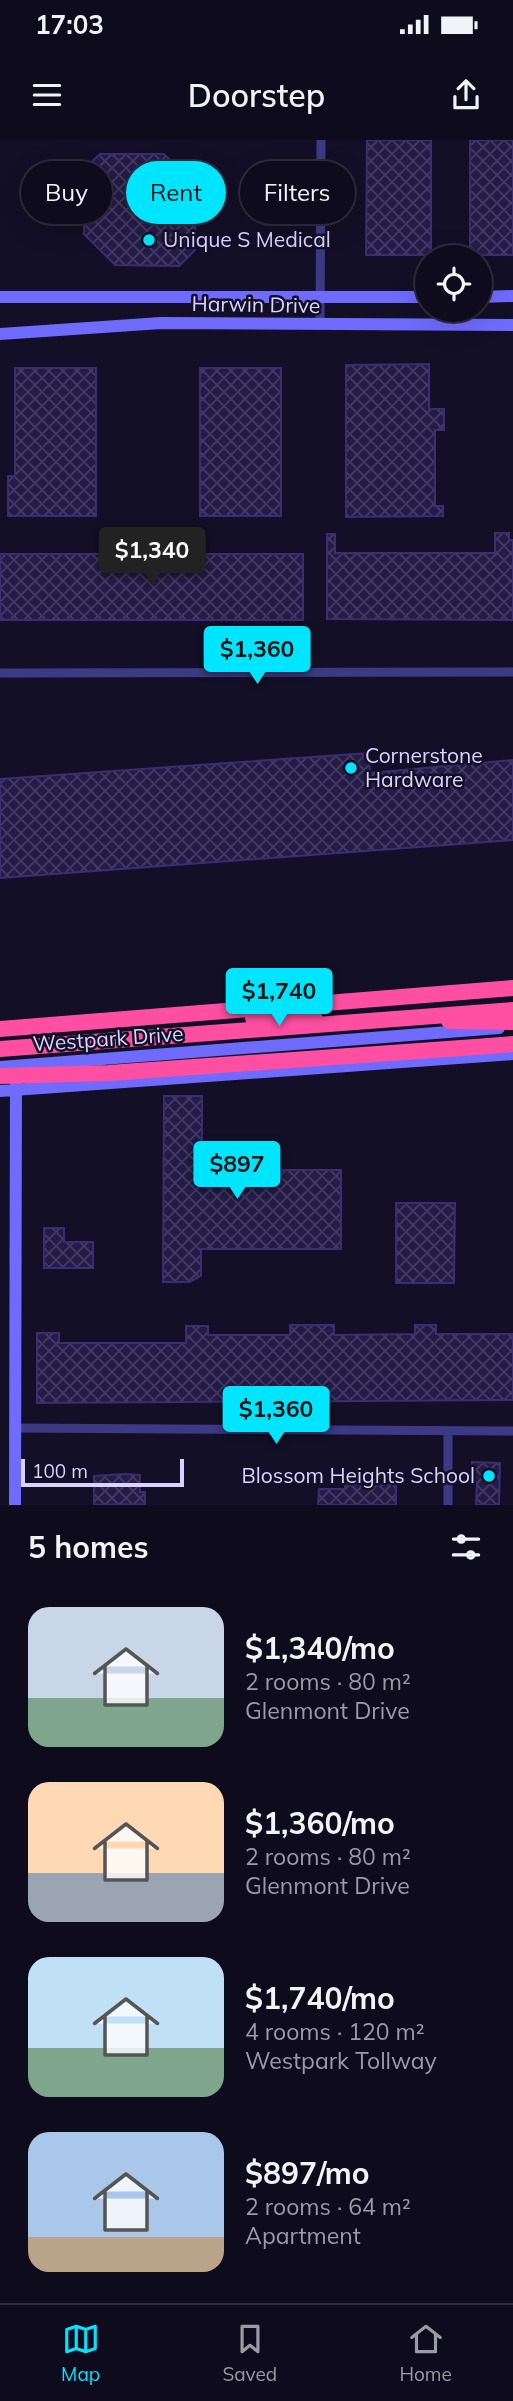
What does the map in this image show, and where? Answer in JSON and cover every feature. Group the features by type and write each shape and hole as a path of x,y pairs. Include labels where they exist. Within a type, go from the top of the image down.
{"highway":[{"path":"0,1029 513,988"},
{"path":"0,1049 513,1010"},
{"path":"167,1017 513,1024"},
{"path":"0,1076 109,1073 513,1044"}],"main road":[{"path":"492,297 513,296"},
{"name":"Harwin Drive","path":"0,297 415,297"},
{"name":"Harwin Drive","path":"0,334 142,324 513,325"},
{"name":"Westpark Drive","path":"0,1067 513,1024"},
{"path":"0,1091 513,1054"},
{"path":"15,1505 16,1065"}],"street":[{"path":"320,325 321,140"},
{"path":"0,673 513,672"},
{"path":"15,1428 513,1431"},
{"path":"448,1431 448,1505"}],"building":[{"path":"367,140 431,140 431,245 415,245 415,255 366,255"},
{"path":"470,140 513,140 513,255 492,255 492,245 470,245"},
{"path":"100,154 164,154 171,161 126,161 126,224 195,224 195,250 179,266 115,265 84,234 84,224 112,224 112,161 93,161"},
{"path":"429,364 429,409 444,409 444,430 435,430 435,506 443,506 443,516 346,517 346,365"},
{"path":"15,368 96,368 96,516 8,516 8,476 15,476"},
{"path":"200,368 281,368 281,516 200,516"},
{"path":"495,533 509,533 509,540 513,540 513,620 327,619 327,534 335,534 335,553 495,553"},
{"path":"0,554 303,554 303,620 0,620"},
{"path":"369,753 370,773 513,760 513,840 0,878 0,779"},
{"path":"164,1096 202,1096 202,1170 341,1170 341,1249 201,1249 201,1276 189,1282 163,1282"},
{"path":"396,1203 455,1203 454,1283 396,1283"},
{"path":"44,1228 64,1228 64,1242 93,1242 93,1268 44,1268"},
{"path":"290,1325 334,1325 334,1335 415,1334 415,1325 436,1325 436,1334 513,1334 513,1400 37,1403 37,1333 59,1333 59,1343 186,1343 186,1326 208,1326 208,1335 290,1335"},
{"path":"472,1462 500,1463 499,1505 476,1505 477,1482 472,1482"},
{"path":"140,1475 140,1492 145,1492 145,1504 94,1505 94,1476"},
{"path":"345,1476 355,1476 355,1485 396,1485 396,1505 318,1505 319,1489 345,1489"}],"place":[{"name":"Unique S Medical","path":"149,240"},
{"name":"Cornerstone Hardware","path":"351,768"},
{"name":"Blossom Heights School","path":"489,1476"}]}
